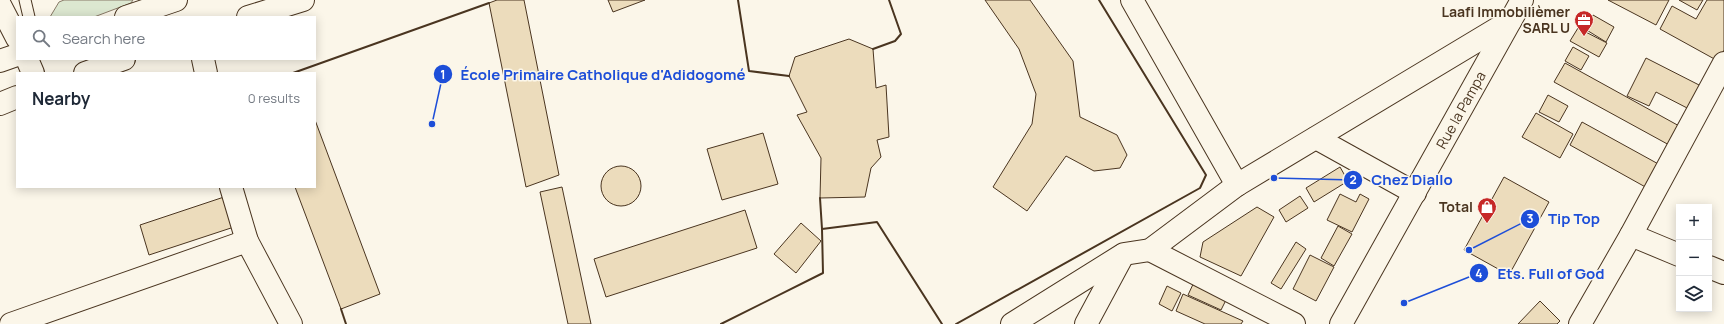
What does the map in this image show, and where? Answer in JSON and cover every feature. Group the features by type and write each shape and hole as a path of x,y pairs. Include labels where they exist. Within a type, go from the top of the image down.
{"main road":[{"path":"251,16 303,0"},
{"path":"1132,0 1237,185"},
{"name":"Rue la Pampa","path":"1340,324 1415,193 1522,0"},
{"path":"129,16 165,2"},
{"path":"0,5 16,36"},
{"path":"1012,324 1124,254 1150,250 1237,185 1510,21"},
{"path":"0,61 16,55"},
{"path":"27,60 33,72"},
{"path":"87,72 121,60"},
{"path":"203,60 206,72"},
{"path":"1580,324 1631,235 1724,63"},
{"path":"0,104 16,97"},
{"path":"1316,138 1415,193"},
{"path":"231,188 247,241 291,324"},
{"path":"1631,235 1676,254"},
{"path":"11,324 247,241"},
{"path":"1150,250 1294,324"},
{"path":"1086,324 1124,254"},
{"path":"1712,268 1724,273"}],"lane":[{"path":"25,0 29,16"}],"green space":[{"path":"64,0 133,0 131,3 97,16 51,16 59,2"}],"building":[{"path":"497,0 524,0 559,175 526,187 489,3"},
{"path":"608,0 645,0 613,12"},
{"path":"985,0 1030,0 1073,61 1080,117 1117,135 1127,155 1120,168 1094,171 1066,156 1027,211 993,187 1032,124 1036,94 1019,49"},
{"path":"1608,0 1669,0 1656,25"},
{"path":"1679,0 1703,0 1697,10"},
{"path":"1707,0 1724,0 1724,50 1718,61 1660,29 1672,6 1696,19"},
{"path":"1593,15 1614,27 1606,42 1585,29"},
{"path":"1578,28 1607,43 1599,57 1570,41"},
{"path":"849,39 873,49 876,88 886,85 889,137 877,140 881,157 871,168 865,197 820,198 821,158 797,115 807,112 789,76 795,57"},
{"path":"1573,47 1589,56 1581,70 1565,61"},
{"path":"1646,58 1703,87 1691,110 1656,92 1649,106 1627,96"},
{"path":"1565,63 1681,127 1671,146 1554,82"},
{"path":"1548,95 1568,106 1559,122 1539,112"},
{"path":"1536,113 1573,134 1560,158 1522,137"},
{"path":"1582,122 1662,166 1649,189 1570,145"},
{"path":"316,123 380,294 341,309 295,188 316,188"},
{"path":"763,133 778,184 722,200 707,149"},
{"path":"621,166 629,168 635,172 639,178 641,186 639,194 635,200 629,204 621,206 613,204 607,200 603,194 601,186 603,178 607,172 613,168"},
{"path":"1340,167 1348,181 1314,202 1306,188"},
{"path":"1504,177 1549,202 1509,275 1464,250"},
{"path":"562,187 591,324 568,324 540,192"},
{"path":"1340,194 1356,202 1360,194 1369,199 1352,232 1327,220"},
{"path":"1300,196 1308,208 1286,222 1279,210"},
{"path":"224,197 234,227 149,255 140,225"},
{"path":"1257,207 1274,217 1241,276 1200,257 1203,242"},
{"path":"745,210 757,248 606,297 594,259"},
{"path":"801,223 821,241 796,273 774,254"},
{"path":"1338,226 1352,234 1334,266 1321,258"},
{"path":"1296,242 1306,249 1281,289 1271,283"},
{"path":"1310,255 1334,267 1316,301 1293,289"},
{"path":"1195,280 1228,296 1221,310 1188,295"},
{"path":"1167,286 1181,293 1172,311 1159,304"},
{"path":"1183,294 1243,321 1241,324 1205,324 1176,311"},
{"path":"1540,301 1560,321 1557,324 1518,324"}],"wall":[{"path":"738,0 749,71 789,76"},
{"path":"873,49 895,41 901,34 889,0"},
{"path":"956,324 1200,188 1206,175 1099,0"},
{"path":"296,72 489,3"},
{"path":"820,198 822,229"},
{"path":"721,324 823,273 822,229 877,222 942,324"},
{"path":"341,309 346,324"}],"place":[{"name":"Laafi Immobilièmer SARL U","path":"1584,37"},
{"name":"École Primaire Catholique d'Adidogomé","path":"432,124"},
{"name":"Chez Diallo","path":"1274,178"},
{"name":"Total","path":"1487,224"},
{"name":"Tip Top","path":"1469,250"},
{"name":"Ets. Full of God","path":"1404,303"}]}
